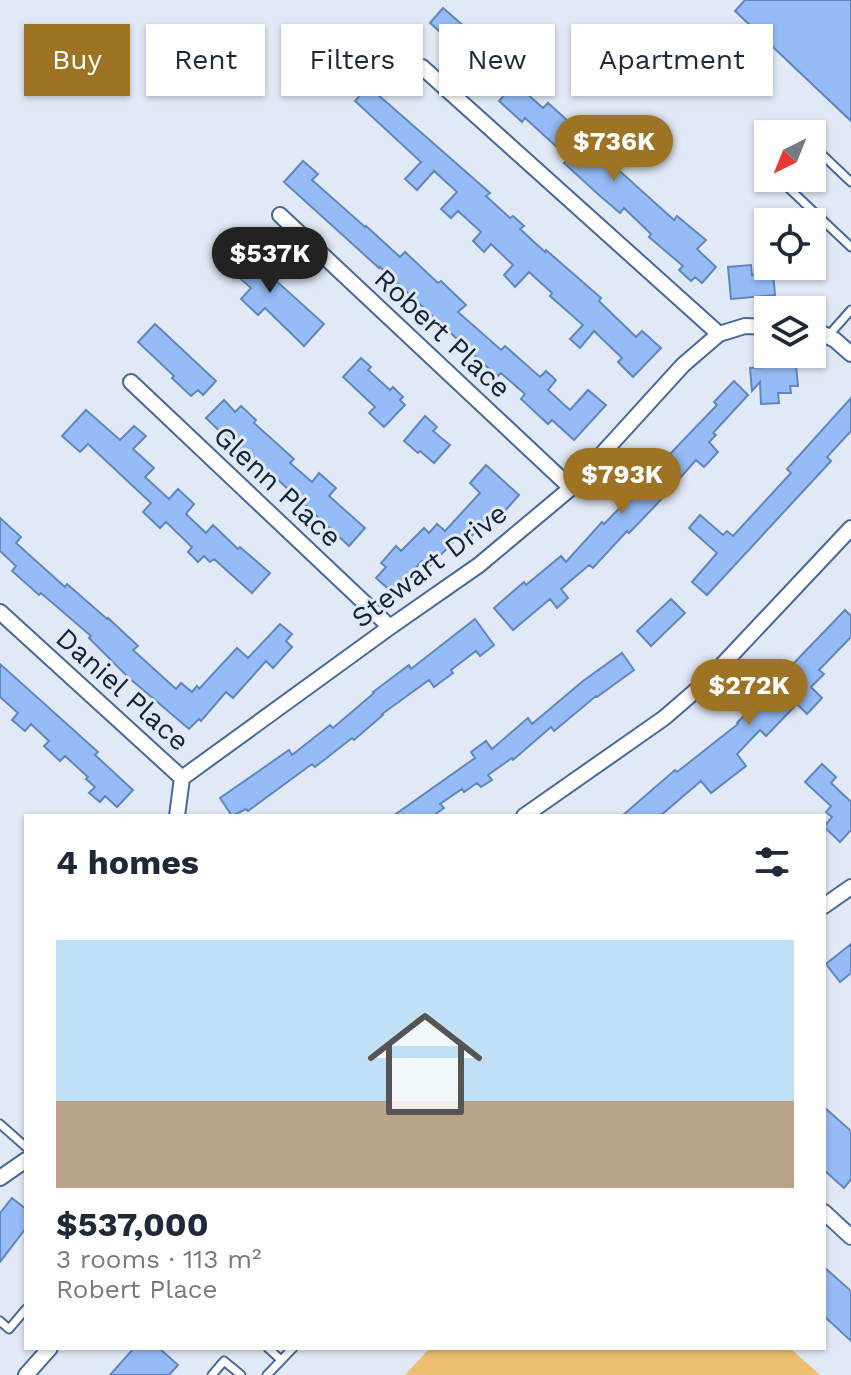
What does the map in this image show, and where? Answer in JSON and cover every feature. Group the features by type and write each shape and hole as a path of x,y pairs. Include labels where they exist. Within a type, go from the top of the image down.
{"street":[{"path":"423,68 719,334 754,326"},
{"name":"Robert Place","path":"280,215 571,488"},
{"name":"Stewart Drive","path":"182,778 479,565 571,488 683,365 719,334"},
{"path":"828,336 851,354"},
{"name":"Glenn Place","path":"131,382 390,627"},
{"path":"527,814 664,718 708,680 851,528"},
{"name":"Daniel Place","path":"0,612 182,778 177,814"},
{"path":"826,905 851,887"},
{"path":"0,1178 24,1161"},
{"path":"826,1214 851,1237"},
{"path":"26,1375 48,1350"}],"lane":[{"path":"826,158 851,182"},
{"path":"793,192 851,247"},
{"path":"828,336 851,310"},
{"path":"0,1124 24,1145"},
{"path":"0,1321 9,1329 24,1311"},
{"path":"212,1375 224,1361 223,1350"},
{"path":"270,1350 281,1360"},
{"path":"267,1375 291,1350"},
{"path":"224,1361 241,1375"}],"shaded area":[{"path":"428,1350 792,1350 820,1375 405,1375"}],"building":[{"path":"745,0 851,0 851,121 773,47 773,24 749,24 735,11"},
{"path":"443,8 462,24 439,24 439,31 430,23"},
{"path":"359,96 379,96 490,193 486,196 510,218 513,216 524,226 520,229 601,298 599,301 636,337 642,331 661,348 633,377 618,362 622,358 594,331 580,348 570,339 583,325 550,296 552,293 529,272 515,287 504,275 513,265 491,244 484,252 473,241 481,232 458,211 451,218 441,209 457,192 434,171 417,190 405,179 421,162 355,101"},
{"path":"503,96 530,96 543,108 548,103 578,130 572,137 594,158 617,134 630,147 613,165 674,220 677,216 706,240 697,249 716,267 702,283 695,277 691,281 679,270 683,266 649,237 651,234 624,208 620,213 564,163 569,158 525,118 522,122 499,101"},
{"path":"303,161 318,174 312,180 365,227 400,257 405,252 438,283 441,281 466,305 458,312 501,350 505,346 540,377 546,371 556,380 548,390 570,410 588,390 606,405 574,440 552,420 548,424 521,399 525,394 501,373 498,376 487,367 284,182"},
{"path":"231,240 324,324 304,346 265,308 258,315 241,299 251,288 216,257"},
{"path":"751,265 754,280 774,280 775,295 731,299 728,267"},
{"path":"155,324 216,381 203,395 198,390 191,396 138,342"},
{"path":"361,358 371,367 368,370 403,397 400,400 405,405 384,427 369,413 375,407 343,377"},
{"path":"750,368 796,368 798,386 790,386 791,393 778,393 779,403 761,404 760,382 752,391"},
{"path":"734,381 748,395 713,433 716,435 709,442 718,452 704,467 696,460 593,568 589,565 561,589 568,598 557,608 550,599 513,630 494,608 561,556 566,562 717,405 714,402"},
{"path":"851,398 851,431 827,457 831,461 707,595 692,582 717,553 689,528 700,515 723,535 727,531 733,536 791,473 787,469"},
{"path":"224,400 235,412 241,406 256,420 254,423 294,459 290,463 312,482 319,473 336,488 329,496 365,528 349,546 206,418"},
{"path":"86,410 120,440 134,426 146,436 133,449 154,468 145,477 169,499 178,489 194,504 186,514 206,533 213,525 270,573 252,593 214,559 210,562 204,556 198,562 188,552 192,547 166,522 160,528 143,512 151,503 88,444 80,452 62,436"},
{"path":"425,416 437,427 433,431 450,445 434,463 404,441"},
{"path":"486,465 519,495 503,513 497,508 468,540 461,534 429,567 422,561 393,593 376,578 386,567 381,563 396,546 401,551 424,528 429,533 437,524 445,531 480,493 470,483"},
{"path":"0,518 21,537 16,543 65,587 67,584 108,618 138,646 133,650 176,689 181,683 192,692 197,686 199,689 237,648 248,658 280,624 292,634 286,641 292,647 273,668 266,661 233,698 226,692 201,721 199,719 189,729 128,677 89,638 91,636 12,571 16,566 0,551"},
{"path":"671,599 685,613 651,646 637,631"},
{"path":"845,610 851,616 851,637 819,670 824,674 811,687 822,698 807,714 797,704 766,736 760,730 737,754 746,766 711,793 701,781 662,814 624,814 675,770 677,772 738,724 765,694 770,700 798,671 792,665"},
{"path":"475,619 494,645 480,656 476,651 434,687 429,680 382,714 354,740 352,738 315,767 312,764 248,811 231,814 220,798 289,750 292,755 330,725 333,728 373,692 409,665 411,669"},
{"path":"622,653 634,670 554,731 551,727 513,760 488,775 492,780 481,787 477,783 464,792 462,789 440,804 444,808 436,814 396,814 475,758 471,752 486,741 492,749 528,718 532,724"},
{"path":"0,664 98,752 95,755 133,790 117,807 105,796 100,802 89,793 95,787 86,779 88,777 65,756 60,761 44,746 49,741 31,724 25,731 12,720 18,713 0,697"},
{"path":"822,764 836,777 831,783 851,802 851,830 840,842 826,829 832,817 826,812 831,806 805,782"},
{"path":"851,944 851,973 840,982 826,964"},
{"path":"826,1109 851,1131 851,1179 844,1188 826,1172"},
{"path":"12,1198 24,1207 24,1231 0,1262 0,1213"},
{"path":"826,1269 851,1291 851,1341 826,1318"},
{"path":"132,1350 161,1350 178,1365 169,1375 110,1375"}]}
